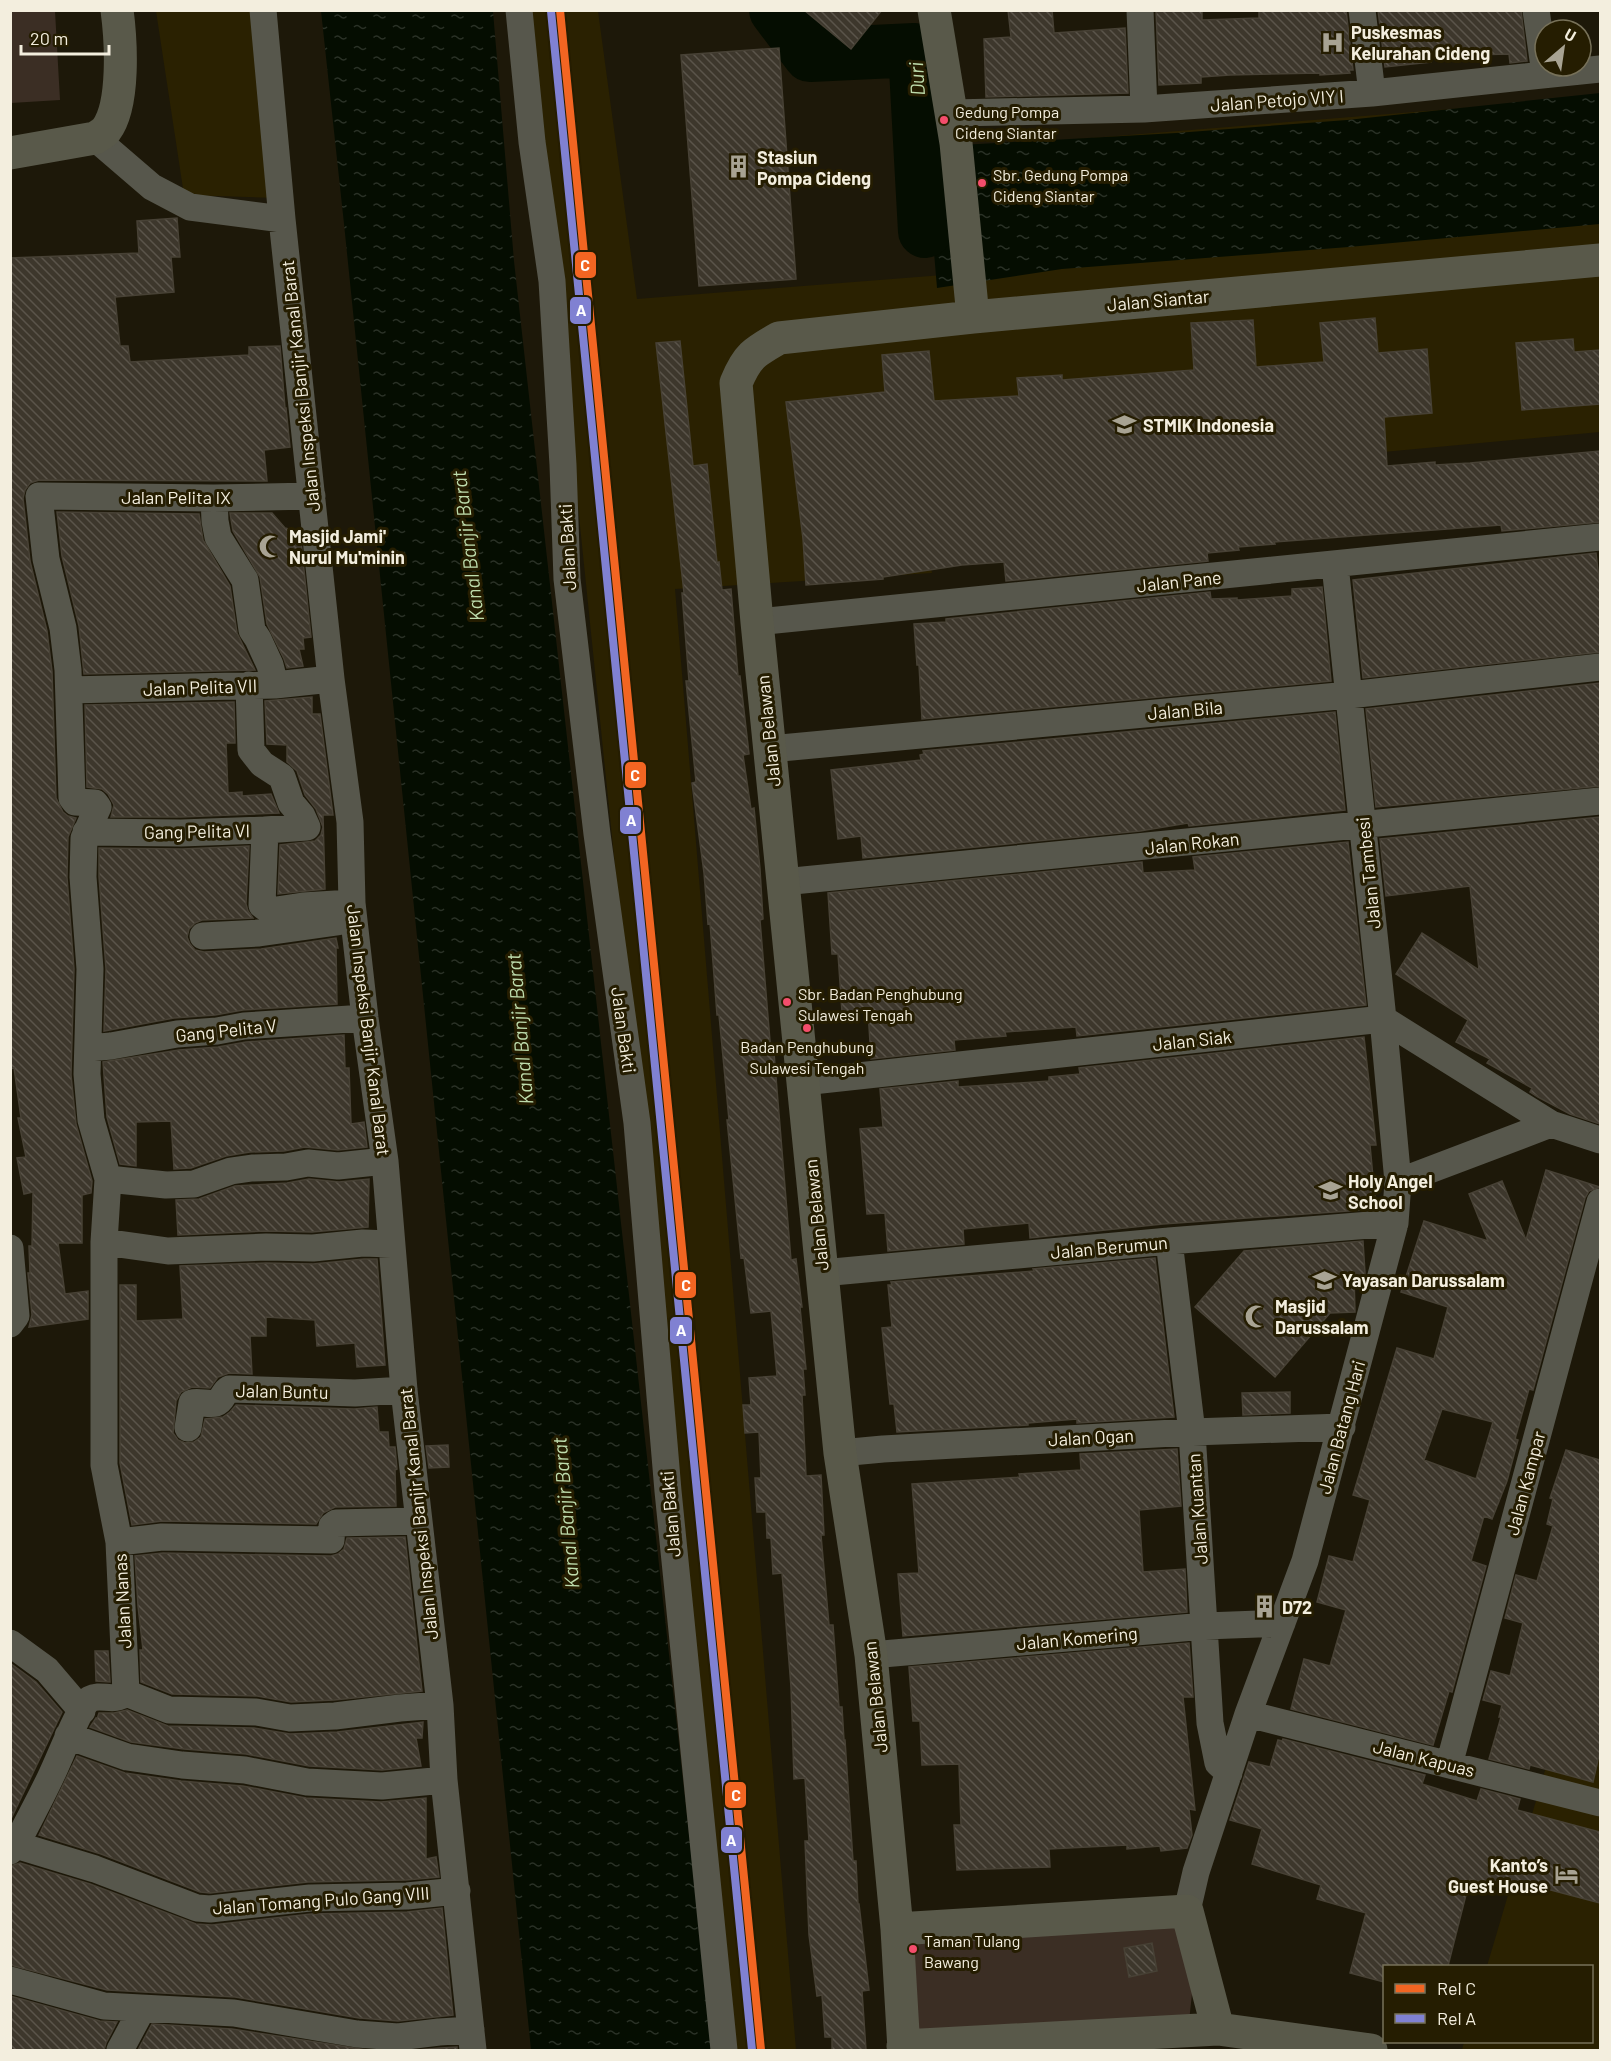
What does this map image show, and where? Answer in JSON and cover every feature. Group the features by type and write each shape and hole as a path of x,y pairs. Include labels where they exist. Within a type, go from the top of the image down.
{"street":[{"path":"10,153 95,138 106,130 115,111 120,91 117,10"},
{"name":"Jalan Inspeksi Banjir Kanal Barat","path":"263,10 282,219 331,679 350,822 341,910 356,1020 385,1161 404,1390 440,1705 444,1780 472,2040"},
{"name":"Jalan Bakti","path":"519,10 532,142 552,281 567,579 597,834 637,1123 668,1491 724,2050"},
{"path":"934,10 954,129 972,311"},
{"path":"1140,10 1144,109"},
{"path":"1362,10 1372,93"},
{"name":"Jalan Petojo VIY I","path":"954,129 1144,109 1372,93 1533,75"},
{"path":"95,138 152,187 190,207 282,219"},
{"name":"Jalan Siantar","path":"736,382 743,364 755,352 779,338 972,311 1600,260"},
{"name":"Jalan Belawan","path":"736,382 757,622 840,1453 872,1655 897,1929 904,2048"},
{"name":"Jalan Pelita IX","path":"69,690 63,628 45,559 39,496 214,498 312,496"},
{"path":"214,498 218,537 245,580 249,622 270,665 262,685 251,750 262,764 282,777 291,803 302,816 307,827"},
{"name":"Jalan Pane","path":"757,622 1600,537"},
{"name":"Jalan Tambesi","path":"1335,565 1398,1182"},
{"name":"Jalan Bila","path":"770,749 1349,695 1600,667"},
{"name":"Jalan Pelita VII","path":"69,690 262,685 331,679"},
{"path":"69,690 72,798 75,802 95,803 98,807 84,838 83,877 90,969 88,1048 91,1120 108,1179 104,1242 104,1465 119,1542"},
{"name":"Jalan Rokan","path":"783,882 1600,801"},
{"path":"265,830 350,822"},
{"name":"Gang Pelita VI","path":"86,832 181,833 265,830 262,905 265,909 270,911 341,910"},
{"path":"203,936 259,933 341,910"},
{"path":"1383,1018 1551,1124 1600,1140"},
{"name":"Jalan Siak","path":"803,1082 1383,1018"},
{"name":"Gang Pelita V","path":"88,1048 177,1034 217,1032 244,1026 356,1020"},
{"path":"1398,1182 1551,1124"},
{"path":"108,1179 166,1185 194,1184 231,1171 252,1168 286,1167 308,1163 338,1166 385,1161"},
{"name":"Jalan Batang Hari","path":"1187,1911 1196,1872 1248,1713 1305,1561 1395,1223 1398,1182"},
{"name":"Jalan Kampar","path":"1449,1765 1600,1202"},
{"name":"Jalan Berumun","path":"822,1274 1169,1241 1395,1223"},
{"name":"Jalan Kuantan","path":"1169,1241 1192,1431 1210,1723 1218,1763 1229,1773"},
{"path":"104,1242 168,1251 266,1247 314,1248 363,1242 391,1244"},
{"path":"10,1248 16,1316 10,1324"},
{"name":"Jalan Buntu","path":"188,1428 192,1403 216,1403 229,1389 355,1393 404,1390"},
{"name":"Jalan Ogan","path":"840,1453 1192,1431 1342,1427"},
{"name":"Jalan Nanas","path":"126,1693 119,1542 172,1537 331,1540 332,1526 336,1522 419,1521"},
{"name":"Jalan Komering","path":"872,1655 1205,1626 1282,1623"},
{"path":"10,1643 47,1670 82,1711"},
{"path":"14,1848 53,1772 68,1736 91,1698 115,1698 126,1693 169,1710 256,1712 290,1718 334,1716 440,1705"},
{"name":"Jalan Kapuas","path":"1248,1713 1600,1803"},
{"path":"68,1736 127,1757 182,1765 245,1770 307,1782 382,1786 444,1780"},
{"name":"Jalan Tomang Pulo Gang VIII","path":"14,1848 95,1869 197,1908 210,1909 310,1898 407,1896 457,1891"},
{"path":"897,1929 1187,1911 1218,2029"},
{"path":"10,1980 104,2006 234,2013 357,2034 398,2037 439,2032 472,2040"},
{"path":"120,2050 142,2009"},
{"path":"904,2048 1218,2029 1371,2050"}],"shaded area":[{"path":"11,10 55,11 60,100 11,103"},
{"path":"156,11 254,11 275,198 184,195"},
{"path":"527,11 598,11 637,299 994,271 980,147 1600,97 1600,432 918,495 932,573 675,589 796,2050 737,2050"},
{"path":"1600,1585 1600,2050 1462,2050 1464,2043 1593,2043 1593,1965 1487,1965"},
{"path":"1202,1901 1187,2040 1126,2050 917,2050 905,1932"}],"water":[{"name":"Kanal Banjir Barat","path":"321,11 493,11 514,261 713,2050 531,2050"},
{"path":"1600,93 1600,224 1349,247 1062,269 937,288 925,147 1176,133 1347,120"}],"building":[{"path":"804,10 882,10 851,49"},
{"path":"1008,10 1052,10 1054,33 1125,28 1128,93 986,97 984,39 1011,37"},
{"path":"1156,10 1202,10 1202,20 1259,18 1259,10 1346,10 1353,70 1349,70 1350,73 1320,75 1320,73 1201,77 1201,83 1159,85"},
{"path":"1378,10 1521,10 1527,61 1510,63 1509,54 1431,56 1431,62 1385,67"},
{"name":"Stasiun Pompa Cideng","path":"779,48 796,279 699,286 681,55"},
{"path":"177,218 180,257 171,257 174,292 115,297 120,346 128,346 130,362 249,355 249,347 280,346 290,447 264,450 267,481 39,480 30,483 25,490 23,498 30,561 47,631 52,671 56,798 63,812 76,818 68,837 67,877 74,969 71,1075 76,1124 92,1181 91,1193 82,1195 82,1243 58,1243 65,1294 88,1291 88,1319 29,1327 32,1315 28,1273 30,1273 29,1246 32,1246 33,1192 24,1194 17,1158 26,1157 18,1118 21,1118 14,1068 10,1069 10,258 139,253 137,221"},
{"path":"1375,318 1378,353 1427,349 1432,413 1384,417 1387,466 1435,462 1435,465 1470,463 1600,451 1600,522 1502,531 1501,525 1274,542 1275,544 1238,547 1239,550 1207,553 1208,561 1006,581 1004,562 962,565 883,577 883,579 806,585 803,539 786,402 885,392 882,355 929,351 934,401 1019,396 1017,378 1062,375 1062,380 1194,370 1191,323 1253,320 1256,367 1324,362 1320,323"},
{"path":"1573,339 1574,352 1600,350 1600,404 1522,410 1516,343"},
{"path":"680,341 693,466 707,464 722,590 731,589 738,676 740,676 749,754 743,755 751,809 754,808 760,869 763,919 760,920 771,1053 774,1053 791,1260 796,1259 802,1307 800,1307 806,1369 803,1369 805,1395 802,1395 806,1476 821,1475 824,1535 821,1535 829,1625 833,1625 839,1707 842,1707 853,1861 856,1861 858,1904 869,1990 862,1991 866,2050 832,2050 832,2037 825,2037 822,1995 817,1996 809,1935 805,1841 809,1841 805,1778 794,1779 791,1687 782,1573 773,1574 771,1538 767,1538 766,1512 757,1512 755,1478 761,1478 759,1432 745,1433 743,1405 751,1405 749,1378 777,1376 771,1311 751,1313 744,1257 741,1258 710,923 708,924 692,783 696,782 686,681 689,681 682,593 684,593 656,343"},
{"path":"57,512 199,514 203,540 230,586 237,633 255,670 84,674 79,626 62,556"},
{"path":"230,513 272,513 285,528 300,532 311,637 303,638 304,649 299,649 303,666 287,668 267,624 260,577 233,531"},
{"path":"1596,553 1600,587 1600,652 1363,678 1353,580"},
{"path":"1322,587 1331,681 922,719 914,624 1210,592 1211,599 1237,598 1237,600 1292,596 1292,589"},
{"path":"1600,683 1600,786 1376,807 1366,709"},
{"path":"312,697 312,714 320,714 333,815 323,815 325,889 278,894 280,845 315,841 321,835 323,827 316,809 305,795 297,771 287,762 287,745 267,744 265,701"},
{"path":"234,702 235,743 226,743 228,793 242,792 242,796 271,794 279,813 111,817 114,805 108,794 102,789 87,787 85,705"},
{"path":"1335,712 1345,810 1189,826 1188,823 1140,831 863,858 861,836 838,839 831,770 921,760 920,755 924,754 923,751"},
{"path":"1600,817 1600,1124 1570,1114 1538,1097 1530,1092 1532,1088 1487,1063 1490,1059 1456,1042 1468,1020 1396,974 1422,933 1479,970 1470,886 1386,896 1380,839"},
{"path":"1348,842 1366,1005 1077,1036 1076,1027 1005,1032 1006,1036 954,1040 955,1050 871,1059 868,1010 842,1012 838,954 832,954 828,893 1142,862 1143,873 1195,870 1193,857"},
{"path":"249,846 246,904 253,918 202,920 189,929 187,937 190,944 195,950 204,952 261,949 336,938 338,948 336,948 337,1004 243,1010 174,1018 104,1031 106,969 99,848 182,849"},
{"path":"344,1035 345,1068 349,1068 351,1124 364,1122 367,1147 338,1150 305,1147 284,1151 250,1152 226,1156 191,1168 174,1169 171,1121 136,1122 136,1166 120,1164 107,1117 103,1062 246,1042"},
{"path":"1364,1037 1376,1145 1370,1145 1376,1209 1163,1224 1030,1238 1029,1223 963,1229 964,1244 888,1251 885,1213 867,1214 860,1129 883,1127 880,1089 958,1081 958,1087 1049,1081 1049,1077 1080,1074 1079,1068"},
{"path":"1546,1170 1600,1187 1589,1191 1585,1198 1533,1390 1529,1389 1515,1439 1518,1440 1507,1481 1492,1519 1484,1516 1471,1561 1486,1566 1452,1692 1449,1691 1433,1745 1291,1709 1304,1659 1330,1666 1346,1610 1317,1602 1329,1556 1353,1562 1370,1500 1353,1495 1397,1348 1434,1359 1448,1307 1401,1292 1424,1221 1488,1241 1469,1194 1502,1181 1526,1240","holes":["1442,1409 1493,1422 1476,1479 1424,1460"]},
{"path":"309,1179 339,1182 369,1179 368,1227 312,1232 265,1231 178,1235 176,1200 199,1199 235,1186 287,1183"},
{"path":"1363,1241 1365,1273 1364,1279 1354,1276 1355,1312 1330,1313 1275,1377 1195,1307 1244,1251"},
{"path":"1155,1258 1174,1417 1077,1423 1077,1419 1028,1423 1028,1425 897,1432 894,1404 890,1404 882,1328 892,1327 888,1285 892,1285 891,1282 1034,1271 1033,1269"},
{"path":"377,1259 385,1365 357,1367 355,1343 317,1346 315,1320 266,1317 266,1336 250,1336 252,1374 229,1373 218,1377 210,1388 192,1387 181,1392 176,1401 173,1433 178,1440 185,1443 194,1442 201,1437 205,1419 223,1417 236,1405 354,1409 377,1407 379,1432 388,1432 389,1447 395,1447 396,1506 335,1507 323,1513 316,1524 162,1521 132,1525 120,1463 120,1285 136,1285 136,1321 183,1319 180,1266 313,1264"},
{"path":"1290,1392 1290,1413 1243,1415 1242,1393"},
{"path":"448,1445 449,1467 429,1468 426,1446"},
{"path":"1177,1449 1181,1506 1139,1510 1143,1572 1185,1569 1187,1612 903,1636 898,1574 919,1573 912,1484 1020,1477 1019,1474 1081,1470 1080,1454"},
{"path":"1566,1450 1600,1460 1600,1751 1593,1782 1530,1765 1529,1769 1489,1759 1501,1717 1499,1717 1502,1705 1483,1700 1491,1671 1510,1676 1523,1623 1505,1618 1516,1575 1537,1581 1553,1526 1547,1524 1553,1499 1550,1498"},
{"path":"405,1537 422,1691 291,1702 257,1696 172,1694 141,1682 140,1650 143,1650 135,1556 163,1553 331,1556 344,1549 347,1538"},
{"path":"1189,1643 1193,1697 1183,1697 1195,1810 1189,1809 1192,1835 1187,1848 1161,1851 1160,1846 1127,1849 1127,1845 1049,1849 1050,1867 957,1870 954,1825 961,1825 959,1764 922,1765 920,1721 913,1721 909,1667"},
{"path":"95,1651 108,1651 110,1682 96,1681"},
{"path":"10,1663 36,1682 62,1712 10,1821"},
{"path":"127,1710 168,1726 254,1728 290,1734 337,1732 423,1722 422,1738 416,1738 421,1766 382,1770 309,1766 246,1754 131,1742 90,1727 99,1713"},
{"path":"1283,1739 1425,1775 1422,1784 1477,1801 1481,1789 1520,1799 1517,1810 1600,1832 1600,1903 1520,1882 1517,1892 1470,1879 1448,1965 1383,1965 1383,1982 1350,1973 1366,1913 1317,1899 1321,1885 1252,1864 1262,1829 1230,1820 1249,1762 1270,1767 1278,1740"},
{"path":"77,1756 125,1773 181,1781 243,1786 306,1798 381,1802 426,1798 426,1859 436,1857 439,1877 308,1882 210,1893 200,1892 101,1854 39,1835"},
{"path":"20,1863 90,1884 196,1924 212,1925 311,1914 407,1912 442,1908 453,2015 398,2021 359,2018 235,1997 107,1990 10,1965 10,1866"},
{"path":"1152,1943 1157,1971 1129,1977 1124,1948"},
{"path":"10,1996 100,2021 117,2022 104,2050 10,2050"},
{"path":"152,2024 232,2029 367,2050 138,2050"},
{"path":"457,2047 457,2050 417,2050 440,2048"}],"waterway":[{"name":"Duri","path":"776,10 810,55 915,50 925,231"}],"rail line":[{"name":"C","path":"560,10 761,2050"},
{"name":"A","path":"551,11 752,2050"}],"place":[{"name":"Puskesmas Kelurahan Cideng","path":"1333,42"},
{"name":"Gedung Pompa Cideng Siantar","path":"944,120"},
{"name":"Stasiun Pompa Cideng","path":"739,167"},
{"name":"Sbr. Gedung Pompa Cideng Siantar","path":"982,183"},
{"name":"STMIK Indonesia","path":"1125,425"},
{"name":"Masjid Jami' Nurul Mu'minin","path":"271,546"},
{"name":"Sbr. Badan Penghubung Sulawesi Tengah","path":"787,1002"},
{"name":"Badan Penghubung Sulawesi Tengah","path":"807,1028"},
{"name":"Holy Angel School","path":"1330,1191"},
{"name":"Yayasan Darussalam","path":"1324,1280"},
{"name":"Masjid Darussalam","path":"1257,1316"},
{"name":"D72","path":"1264,1607"},
{"name":"Kanto’s Guest House","path":"1566,1875"},
{"name":"Taman Tulang Bawang","path":"913,1949"}]}
